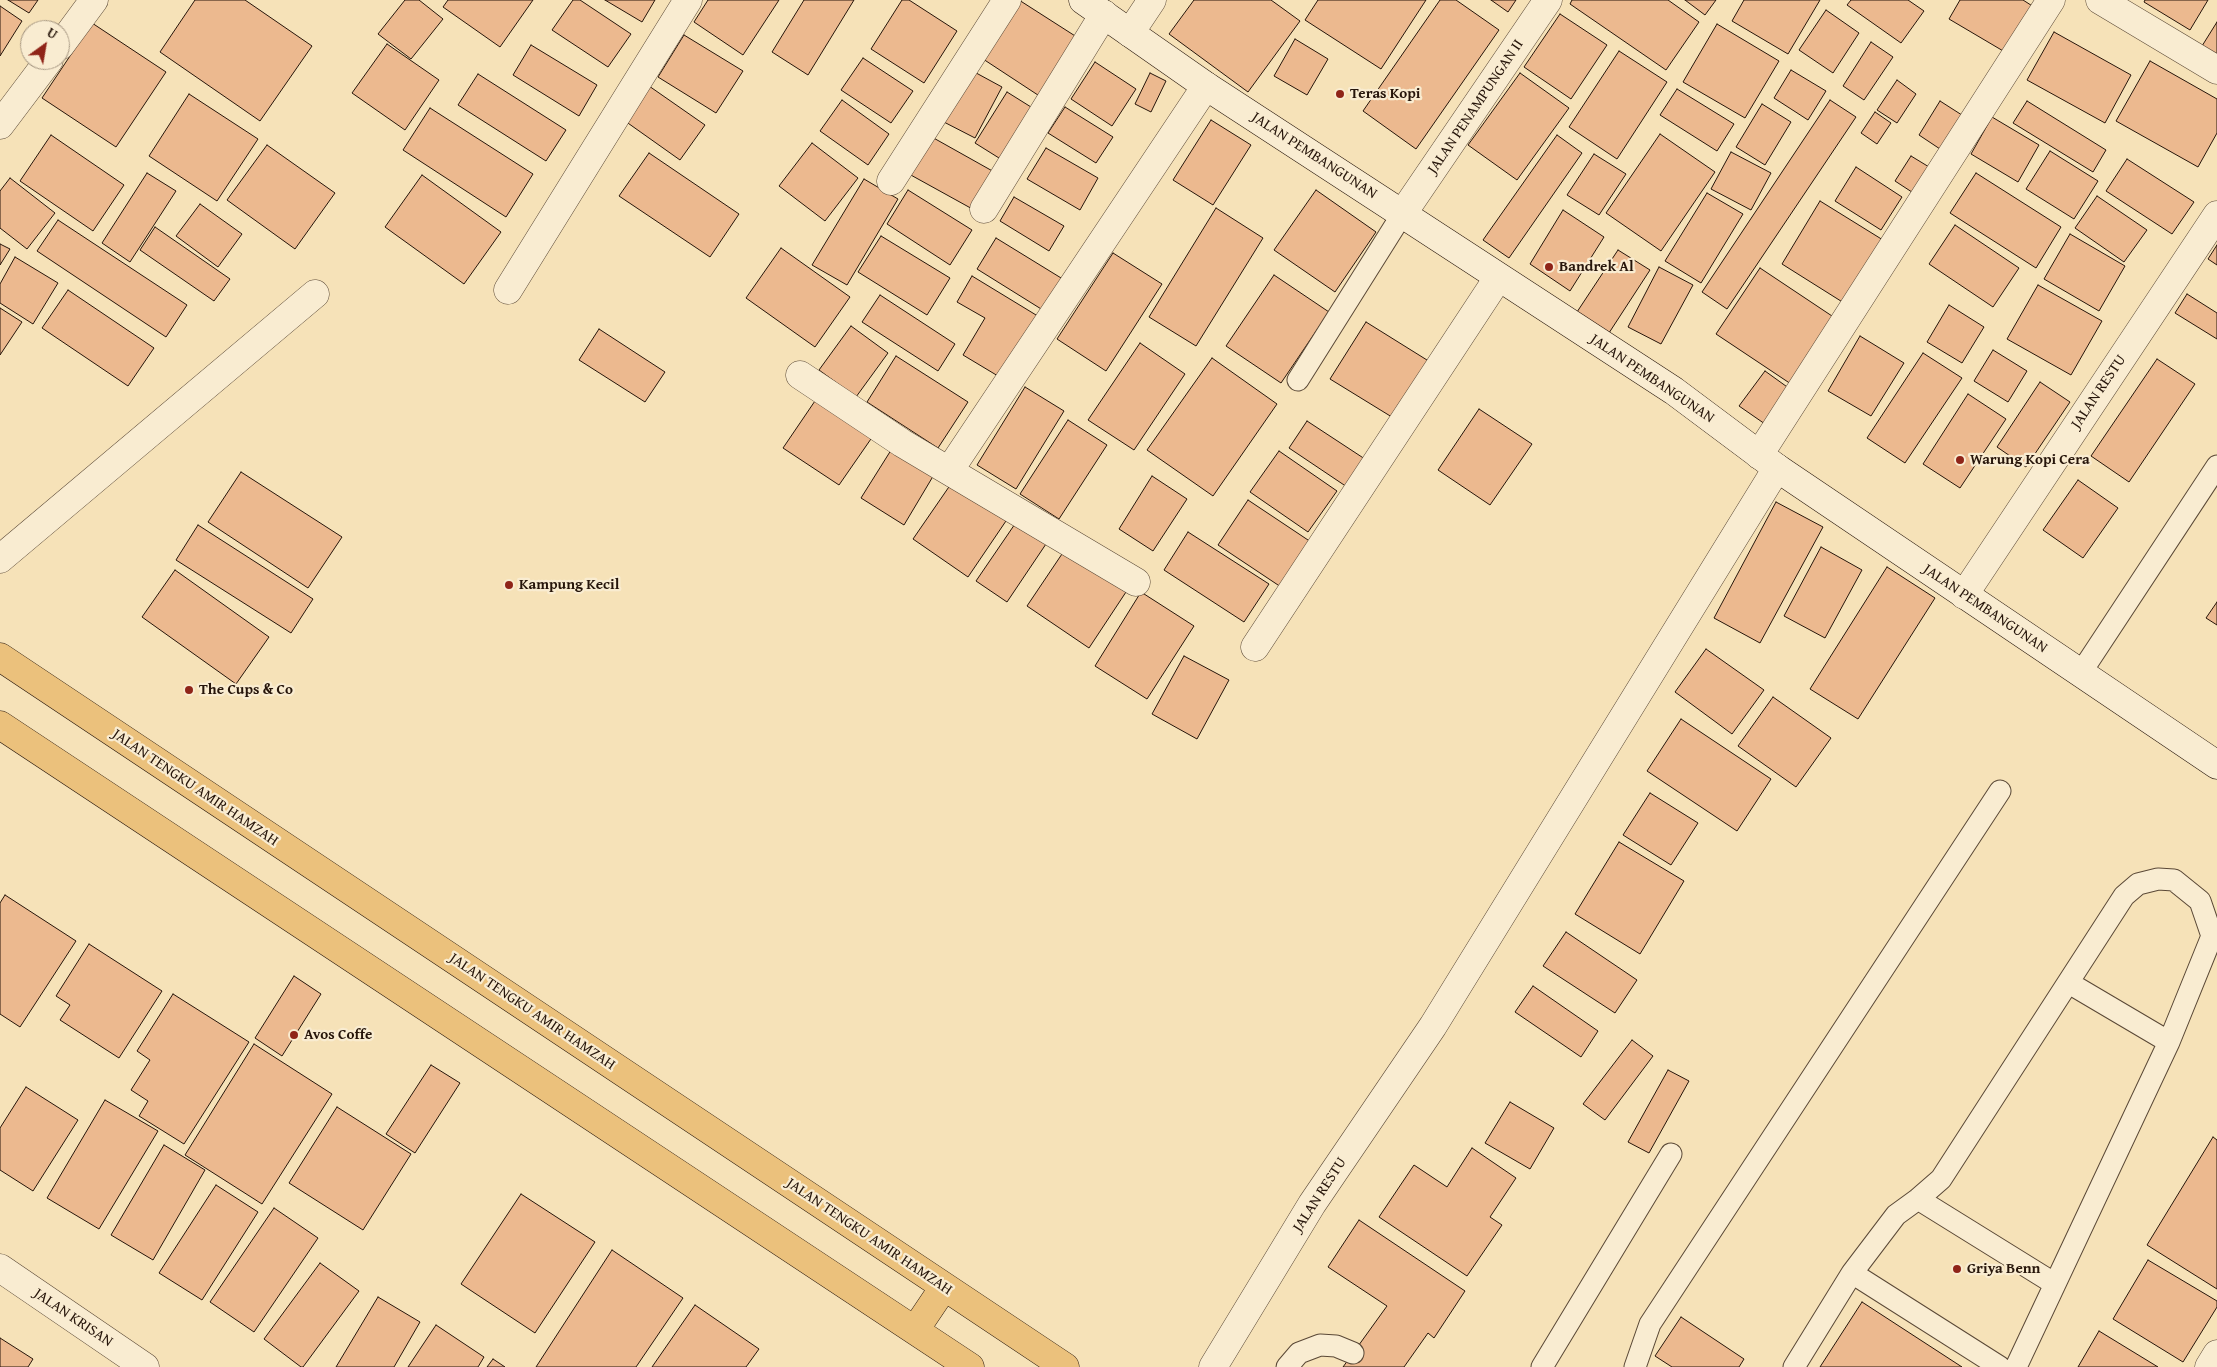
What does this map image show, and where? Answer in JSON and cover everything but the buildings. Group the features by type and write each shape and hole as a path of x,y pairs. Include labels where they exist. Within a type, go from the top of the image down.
{"main road":[{"name":"JALAN TENGKU AMIR HAMZAH","path":"0,657 1065,1367"},
{"path":"0,725 970,1367"},
{"path":"915,1330 944,1287"}],"street":[{"path":"70,32 94,0"},
{"path":"508,290 688,0"},
{"path":"891,181 1007,0"},
{"path":"1130,33 1152,0"},
{"name":"JALAN PENAMPUNGAN II","path":"1403,213 1548,0"},
{"name":"JALAN RESTU","path":"1213,1367 1312,1204 1433,1026 1768,461 2051,0"},
{"path":"2108,2 2217,70"},
{"path":"984,209 1094,7"},
{"name":"JALAN PEMBANGUNAN","path":"1094,7 1206,86 1674,391 1768,461 2217,765"},
{"path":"0,125 41,70"},
{"path":"949,471 1206,86"},
{"name":"JALAN RESTU","path":"1964,595 2217,215"},
{"path":"1255,647 1498,278"},
{"path":"0,559 315,294"},
{"path":"800,374 902,444 1136,582"},
{"name":"JALAN KRISAN","path":"0,1268 145,1367"},
{"path":"2209,1367 2217,1354"}],"lane":[{"path":"1298,380 1403,213"},
{"path":"2080,674 2217,466"},
{"path":"1635,1367 1650,1324 2000,791"},
{"path":"1794,1367 1852,1273 1896,1215 1941,1179 2124,896 2138,884 2158,879 2174,880 2200,900 2212,936 2170,1042 2016,1367"},
{"path":"2069,983 2170,1042"},
{"path":"1542,1367 1671,1154"},
{"path":"1918,1199 2055,1284"},
{"path":"1852,1273 2000,1367"},
{"path":"1287,1367 1299,1353 1320,1345 1336,1346 1352,1353"}],"place":[{"name":"Teras Kopi","path":"1340,94"},
{"name":"Bandrek Al","path":"1549,267"},
{"name":"Warung Kopi Cera","path":"1960,460"},
{"name":"Kampung Kecil","path":"509,585"},
{"name":"The Cups & Co","path":"189,690"},
{"name":"Avos Coffe","path":"294,1035"},
{"name":"Griya Benn","path":"1957,1269"}]}
